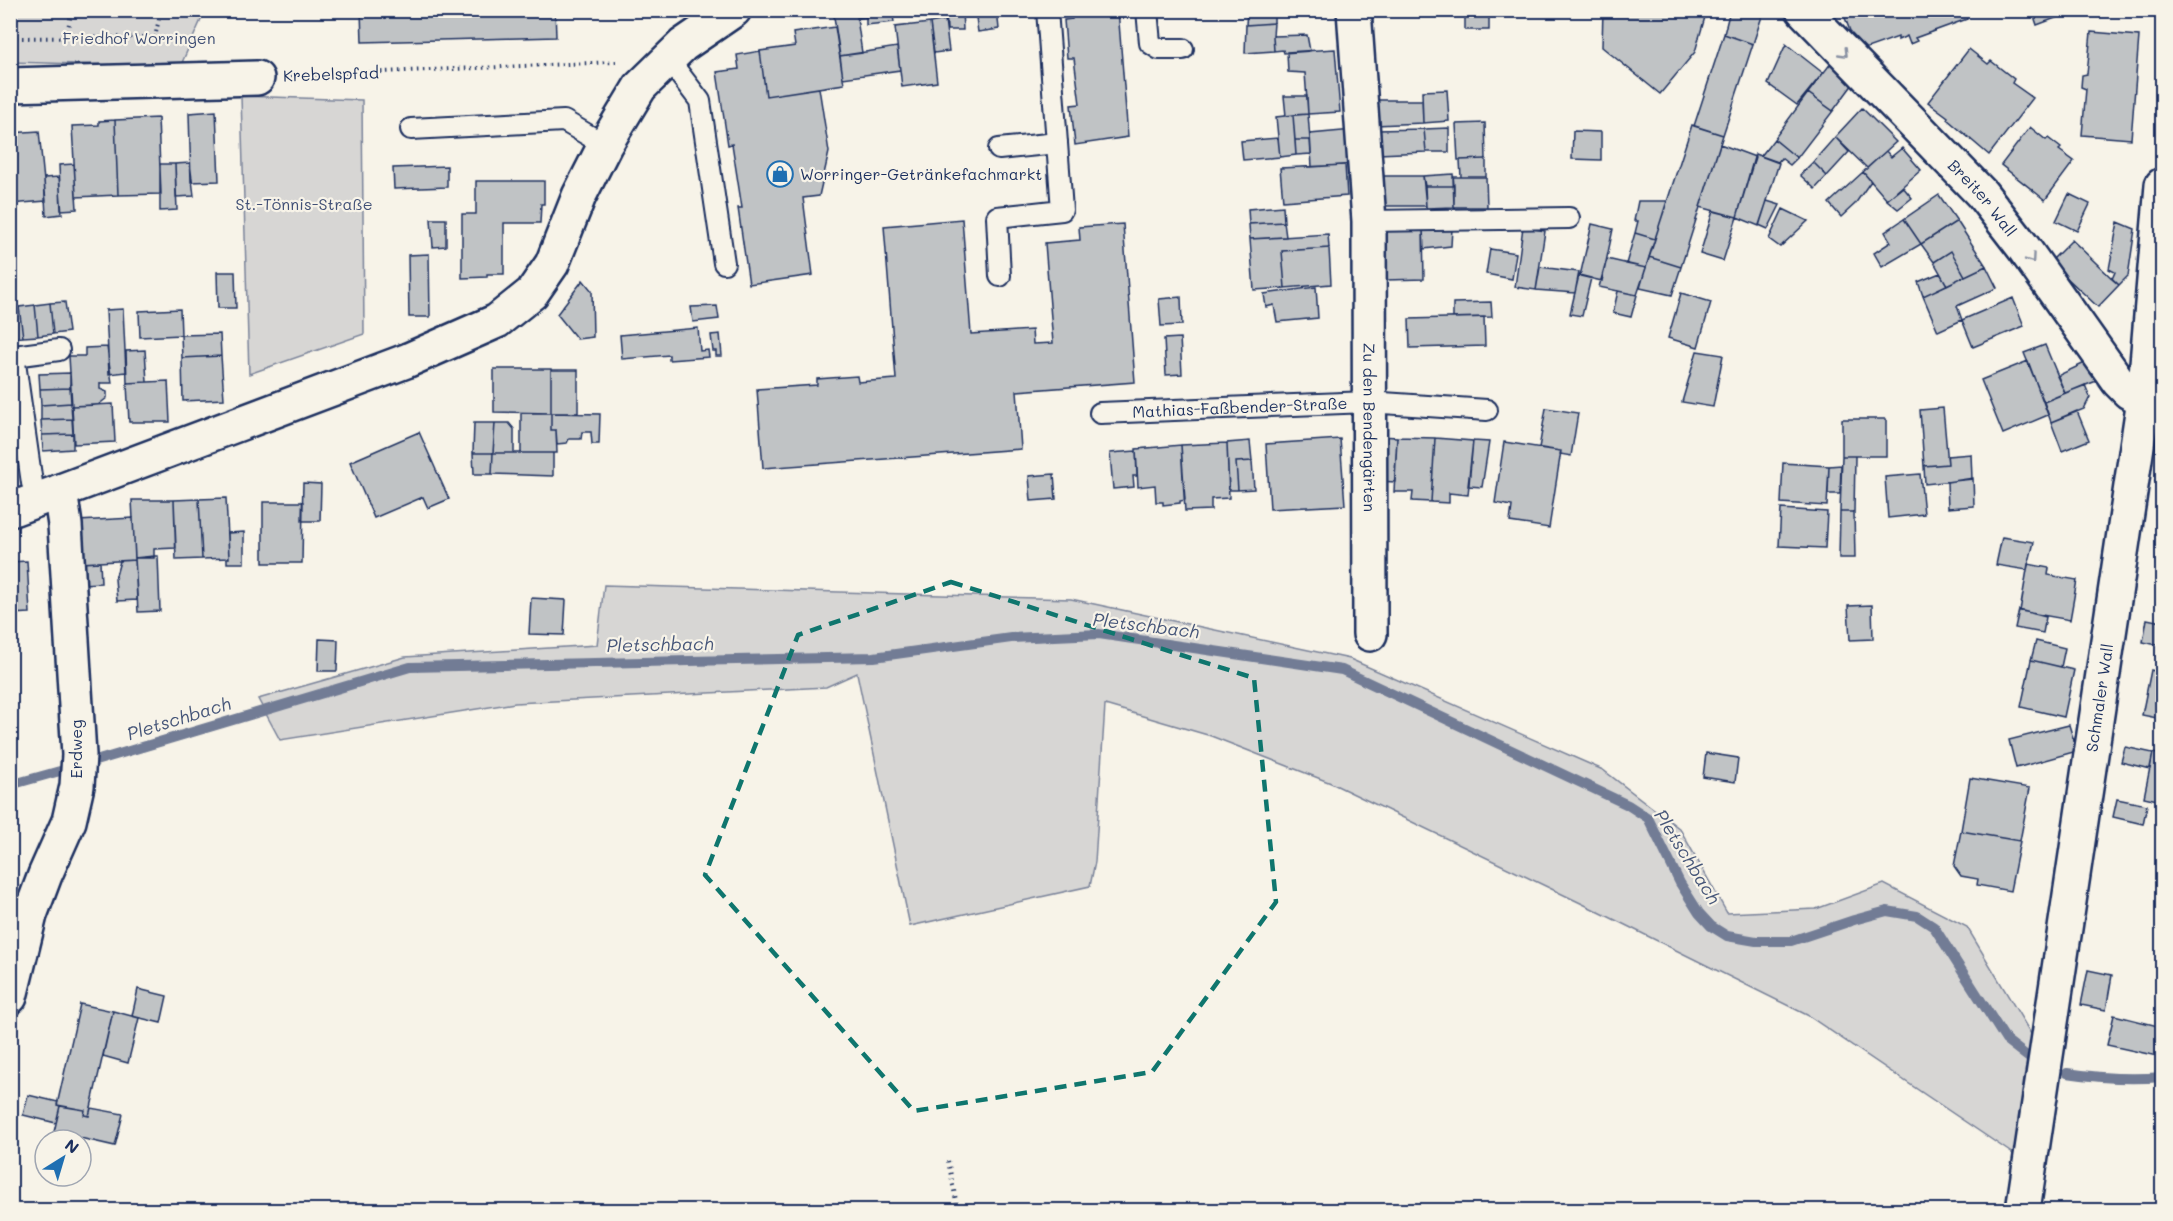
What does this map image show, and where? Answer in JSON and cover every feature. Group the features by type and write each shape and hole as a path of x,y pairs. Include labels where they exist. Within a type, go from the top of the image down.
{"street":[{"name":"Zu den Bendengärten","path":"1354,10 1369,220 1370,634"},
{"name":"Breiter Wall","path":"1803,10 1982,194 2023,247 2118,381 2129,392 2144,399"},
{"path":"36,500 406,361 497,321 532,293 552,264 579,196 605,145 640,87 716,15"},
{"path":"10,85 257,78"},
{"name":"Schmaler Wall","path":"2023,1210 2144,399 2163,185"},
{"name":"Erdweg","path":"10,997 30,915 69,821 77,786 78,743 65,525 36,500"}],"lane":[{"path":"1000,276 997,217 1062,210 1047,10"},
{"path":"1148,10 1150,43 1159,49 1183,49"},
{"path":"668,59 700,101 724,263"},
{"path":"411,129 564,121 605,145"},
{"path":"999,149 1057,143"},
{"path":"1369,220 1569,218"},
{"path":"36,500 12,356 59,350"},
{"name":"Mathias-Faßbender-Straße","path":"1100,413 1368,402 1487,410"}],"path":[{"path":"66,37 72,10"},
{"path":"10,38 155,37 161,10"},
{"name":"Krebelspfad","path":"257,78 616,62 632,70 640,87"},
{"path":"948,1161 958,1210"}],"highlighted area":[{"path":"951,582 1254,678 1276,902 1152,1072 914,1111 705,875 798,635"}],"green space":[{"name":"Friedhof Worringen","path":"11,11 205,11 180,67 11,62"},
{"name":"St.-Tönnis-Straße","path":"241,96 362,100 364,334 249,374"},
{"path":"604,585 1071,599 1350,659 1603,770 1680,829 1727,913 1816,909 1884,884 1967,927 2034,1039 2022,1160 1807,1015 1331,783 1211,736 1105,705 1095,862 1090,886 910,926 857,673 826,687 515,703 280,740 258,699 405,657 597,645"}],"building":[{"path":"361,10 555,10 556,37 362,42"},
{"path":"833,10 892,10 894,22 866,25 866,17 857,18 862,53 840,56"},
{"path":"946,10 962,10 963,30 947,30"},
{"path":"975,10 997,10 999,29 978,32"},
{"path":"1071,10 1118,10 1128,137 1075,145 1071,105 1080,104 1074,58 1067,58 1064,20 1072,19"},
{"path":"1247,10 1274,10 1274,23 1246,25"},
{"path":"1465,10 1489,10 1489,30 1465,30"},
{"path":"1538,10 1558,10 1558,14 1538,14"},
{"path":"1603,10 1707,10 1695,52 1660,94 1602,47"},
{"path":"1730,10 1764,10 1753,44 1724,34"},
{"path":"1842,10 1964,10 1967,19 1915,38 1917,41 1910,44 1907,36 1898,40 1898,37 1859,51"},
{"path":"2032,10 2088,10 2078,18 2061,16 2037,25"},
{"path":"945,20 949,51 934,53 930,23"},
{"path":"930,23 937,82 902,87 895,27"},
{"path":"1274,23 1274,51 1245,53 1246,25"},
{"path":"835,27 844,84 766,96 760,51 795,46 793,33"},
{"path":"2091,32 2139,36 2131,139 2082,135 2086,89 2081,87 2082,75 2087,74"},
{"path":"1724,34 1753,44 1723,135 1694,126"},
{"path":"1307,35 1310,51 1284,53 1283,50 1274,51 1273,36"},
{"path":"1786,44 1823,73 1797,105 1768,84"},
{"path":"897,47 900,70 843,78 840,56"},
{"path":"1335,49 1340,112 1308,114 1305,73 1288,72 1287,52"},
{"path":"1969,49 1988,64 1991,61 2014,79 2012,83 2033,98 1989,155 1928,102"},
{"name":"Worringer-Getränkefachmarkt","path":"760,51 766,96 819,88 829,152 819,196 803,198 813,275 749,284 738,208 742,208 732,144 728,145 717,72 739,69 737,55"},
{"path":"1831,63 1853,84 1833,111 1808,93"},
{"path":"1447,90 1449,121 1423,123 1422,91"},
{"path":"1808,93 1833,111 1797,158 1774,139"},
{"path":"1284,96 1307,96 1308,114 1286,116"},
{"path":"1373,100 1422,100 1423,123 1375,125"},
{"path":"1862,108 1896,142 1867,168 1835,137"},
{"path":"216,111 219,181 191,182 189,113"},
{"path":"1308,114 1310,140 1295,140 1293,115"},
{"path":"1293,115 1296,155 1280,157 1276,117"},
{"path":"158,118 161,194 118,195 115,120"},
{"path":"115,120 118,195 76,197 72,126 99,125 99,121"},
{"path":"1485,123 1486,159 1458,160 1456,124"},
{"path":"1692,125 1723,135 1681,267 1649,257"},
{"path":"2030,127 2061,148 2059,150 2074,161 2045,200 2001,165"},
{"path":"1449,128 1449,152 1426,152 1424,129"},
{"path":"1424,129 1426,152 1378,154 1376,130"},
{"path":"1353,130 1355,164 1312,167 1310,134"},
{"path":"39,131 46,201 10,204 10,133"},
{"path":"1573,131 1601,132 1601,160 1572,159"},
{"path":"1835,137 1849,152 1827,176 1813,162"},
{"path":"1278,138 1280,157 1243,160 1241,141"},
{"path":"1774,139 1797,158 1790,165 1781,158 1778,162 1761,156"},
{"path":"1295,140 1310,140 1311,154 1296,155"},
{"path":"1720,144 1755,157 1737,217 1700,207"},
{"path":"1902,148 1921,170 1887,200 1863,172 1886,151 1891,157"},
{"path":"1755,154 1779,163 1759,226 1737,217"},
{"path":"1486,159 1486,177 1461,177 1460,160"},
{"path":"1813,162 1827,176 1815,189 1800,175"},
{"path":"190,163 194,196 176,197 175,164"},
{"path":"74,164 77,209 61,210 59,165"},
{"path":"160,164 175,164 177,210 160,211"},
{"path":"1345,165 1347,196 1283,201 1280,168"},
{"path":"447,166 447,187 394,189 393,168"},
{"path":"1863,172 1871,181 1855,204 1841,217 1829,203"},
{"path":"1453,174 1454,186 1425,186 1423,176"},
{"path":"1380,176 1423,176 1426,206 1383,206"},
{"path":"59,177 62,214 46,216 44,178"},
{"path":"1453,177 1486,177 1487,207 1454,207"},
{"path":"476,181 544,181 544,204 541,204 540,223 504,223 504,274 462,278 462,214 476,214"},
{"path":"1425,186 1454,186 1454,207 1426,208"},
{"path":"1903,187 1912,198 1898,209 1887,200"},
{"path":"2069,194 2090,204 2077,231 2056,221"},
{"path":"1939,195 1957,221 1921,244 1904,219"},
{"path":"1638,201 1667,201 1655,239 1635,233 1638,221 1634,221"},
{"path":"1767,201 1780,205 1768,229 1759,225"},
{"path":"1283,206 1284,222 1249,224 1248,209"},
{"path":"1783,209 1808,221 1780,247 1769,239"},
{"path":"1713,211 1737,217 1723,261 1700,254"},
{"path":"431,219 446,219 446,246 433,247"},
{"path":"962,219 971,334 1032,330 1033,344 1053,343 1045,243 1080,240 1079,227 1123,224 1135,382 1017,391 1021,449 763,468 757,389 817,385 817,379 857,376 858,382 896,379 884,226"},
{"path":"1904,219 1921,244 1882,267 1874,253 1891,242 1885,232"},
{"path":"1957,221 1986,266 1965,276 1951,251 1934,262 1921,244"},
{"path":"1284,222 1286,237 1250,239 1249,224"},
{"path":"2118,222 2135,229 2128,276 2119,285 2112,279 2115,272 2109,269"},
{"path":"1592,224 1613,229 1602,281 1580,276"},
{"path":"1523,227 1545,231 1536,290 1515,287"},
{"path":"1452,228 1451,246 1424,249 1423,229"},
{"path":"1385,229 1423,229 1424,279 1386,280"},
{"path":"1635,233 1655,239 1646,268 1626,264"},
{"path":"1328,234 1329,248 1282,251 1285,288 1254,290 1250,239"},
{"path":"2072,240 2119,285 2098,307 2050,262"},
{"path":"1329,248 1331,284 1285,288 1282,251"},
{"path":"1490,249 1516,253 1512,279 1486,274"},
{"path":"1951,251 1965,276 1947,285 1934,262"},
{"path":"429,254 430,317 409,317 408,255"},
{"path":"1649,257 1681,267 1672,295 1640,288"},
{"path":"1607,259 1646,268 1637,295 1599,287"},
{"path":"1986,266 1997,288 1957,306 1962,320 1938,331 1923,296"},
{"path":"1540,267 1579,272 1575,293 1536,290"},
{"path":"217,272 235,272 236,308 218,308"},
{"path":"1940,273 1947,285 1923,296 1918,282"},
{"path":"1579,275 1591,278 1582,316 1570,314"},
{"path":"583,280 592,291 593,337 577,339 557,314"},
{"path":"1316,287 1318,318 1277,322 1274,305 1266,307 1264,294"},
{"path":"1618,291 1637,295 1631,317 1613,313"},
{"path":"1681,293 1711,302 1698,347 1668,338"},
{"path":"1181,297 1182,325 1161,326 1159,299"},
{"path":"2013,298 2024,326 1973,347 1962,320"},
{"path":"65,302 69,332 53,334 50,303"},
{"path":"1491,302 1492,317 1453,318 1453,303"},
{"path":"50,303 53,334 38,336 35,305"},
{"path":"35,305 38,336 23,337 19,307"},
{"path":"717,306 719,319 693,322 691,307"},
{"path":"19,307 23,337 10,338 10,308"},
{"path":"123,309 126,372 109,374 106,310"},
{"path":"180,309 181,335 140,337 139,311"},
{"path":"1484,317 1485,346 1410,348 1409,319"},
{"path":"698,328 700,351 708,350 709,357 669,360 669,355 622,359 620,335"},
{"path":"220,334 221,356 182,358 181,335"},
{"path":"720,334 722,356 716,356 711,335"},
{"path":"1180,338 1182,374 1166,375 1164,339"},
{"path":"2045,345 2065,393 2044,402 2024,353"},
{"path":"107,347 112,383 100,383 100,389 107,392 107,398 98,405 72,406 69,356 85,356 85,348"},
{"path":"145,350 147,382 127,383 126,351"},
{"path":"1697,351 1723,355 1713,407 1682,402"},
{"path":"221,356 224,399 183,401 182,358"},
{"path":"2028,361 2048,415 2003,434 1981,380"},
{"path":"2089,361 2099,380 2065,393 2057,376"},
{"path":"494,369 551,369 551,413 494,412"},
{"path":"551,370 578,370 578,413 551,413"},
{"path":"70,373 70,388 40,389 39,374"},
{"path":"168,381 170,422 129,422 127,383"},
{"path":"2085,385 2090,397 2084,409 2051,422 2044,402"},
{"path":"70,388 71,403 41,405 40,389"},
{"path":"71,403 72,419 41,420 41,405"},
{"path":"113,404 115,442 74,444 72,406"},
{"path":"1546,408 1578,413 1571,456 1560,454 1561,451 1539,448"},
{"path":"1943,408 1948,464 1924,466 1920,410"},
{"path":"2077,411 2089,440 2062,451 2051,422"},
{"path":"521,413 551,413 551,430 556,430 557,453 521,453"},
{"path":"551,413 600,414 599,444 592,444 591,432 582,432 581,439 569,439 567,443 557,444 556,430 551,430"},
{"path":"72,419 73,434 42,435 41,420"},
{"path":"1842,419 1886,419 1886,456 1842,456"},
{"path":"474,423 495,423 493,453 473,453"},
{"path":"495,423 509,423 514,429 514,453 493,453"},
{"path":"419,432 449,499 428,508 423,497 374,518 350,462"},
{"path":"73,434 73,449 43,451 42,435"},
{"path":"1379,436 1397,437 1395,482 1379,481"},
{"path":"1397,437 1435,438 1431,502 1412,501 1413,492 1394,492"},
{"path":"1435,438 1473,441 1468,495 1449,493 1449,503 1431,502"},
{"path":"1340,439 1345,505 1270,509 1266,444"},
{"path":"1250,441 1252,461 1236,462 1238,490 1229,490 1227,443"},
{"path":"1473,441 1489,442 1482,487 1468,486"},
{"path":"1504,442 1561,451 1549,528 1510,522 1512,506 1495,503"},
{"path":"1227,443 1229,498 1211,499 1211,510 1185,511 1181,445"},
{"path":"1181,445 1185,500 1180,503 1163,505 1163,502 1156,502 1155,485 1138,487 1136,449"},
{"path":"1136,451 1137,476 1133,476 1134,487 1113,489 1110,453"},
{"path":"473,453 493,453 492,474 474,474"},
{"path":"493,453 553,453 553,476 492,474"},
{"path":"1971,454 1972,479 1925,484 1924,466 1948,464 1947,456"},
{"path":"1842,456 1855,456 1854,512 1840,512"},
{"path":"1252,461 1254,489 1238,490 1236,462"},
{"path":"1783,463 1829,466 1827,506 1781,503"},
{"path":"1841,465 1840,494 1828,494 1829,466"},
{"path":"2162,466 2162,486 2155,481"},
{"path":"1054,474 1056,499 1031,501 1029,476"},
{"path":"1920,474 1924,514 1888,518 1885,477"},
{"path":"1973,478 1974,506 1948,508 1947,482"},
{"path":"303,483 321,484 320,521 302,521"},
{"path":"226,498 229,558 202,559 199,499"},
{"path":"199,499 202,559 176,560 174,500"},
{"path":"132,500 174,500 176,548 154,549 154,558 135,558"},
{"path":"263,502 303,502 302,563 263,563"},
{"path":"1781,509 1827,512 1825,548 1779,546"},
{"path":"1840,512 1854,512 1855,558 1839,558"},
{"path":"133,518 135,560 80,563 78,521"},
{"path":"2160,531 2162,532 2162,550 2158,550"},
{"path":"244,532 244,563 227,563 227,558 229,558 228,533"},
{"path":"2002,537 2034,542 2027,570 1996,565"},
{"path":"2158,550 2162,550 2162,566 2156,565"},
{"path":"158,556 160,611 138,612 135,558"},
{"path":"135,560 137,600 117,601 115,579 120,561"},
{"path":"27,561 30,613 10,614 10,562"},
{"path":"100,562 101,583 81,584 80,563"},
{"path":"2028,564 2049,568 2048,575 2077,580 2070,620 2020,611"},
{"path":"531,598 566,600 564,635 529,634"},
{"path":"1872,605 1873,639 1850,640 1848,606"},
{"path":"2019,610 2046,617 2043,633 2015,628"},
{"path":"2147,619 2162,622 2162,646 2143,642"},
{"path":"319,639 338,640 337,671 318,671"},
{"path":"2036,641 2065,648 2061,667 2031,660"},
{"path":"2031,660 2074,670 2064,717 2021,707"},
{"path":"2151,670 2162,673 2162,719 2142,715"},
{"path":"2069,725 2077,751 2016,768 2009,740"},
{"path":"2125,747 2153,753 2150,769 2121,762"},
{"path":"1706,753 1738,758 1735,782 1703,777"},
{"path":"2153,753 2162,755 2162,801 2144,797"},
{"path":"1970,778 2030,788 2020,841 1961,831"},
{"path":"2117,799 2147,805 2143,824 2113,817"},
{"path":"1961,831 2020,841 2010,891 1977,885 1978,879 1961,876 1954,866"},
{"path":"2088,970 2112,975 2106,1010 2081,1005"},
{"path":"138,989 167,996 161,1023 132,1016"},
{"path":"80,1004 113,1011 89,1116 84,1115 85,1110 57,1105"},
{"path":"113,1011 139,1018 128,1063 103,1056"},
{"path":"2114,1015 2162,1027 2162,1057 2107,1045"},
{"path":"28,1095 58,1102 57,1105 60,1106 56,1123 23,1115"},
{"path":"60,1106 85,1110 84,1115 89,1116 91,1108 123,1114 115,1146 93,1141 93,1128 55,1128"}],"waterway":[{"name":"Pletschbach","path":"92,762 410,667 874,657 1011,638 1099,634 1342,670 1628,805 1648,818 1680,883 1699,913 1711,926 1727,936 1756,941 1791,941 1887,911 1917,916 1934,927 2006,1040 2033,1061"},
{"name":"Pletschbach","path":"10,785 67,769"},
{"name":"Pletschbach","path":"2067,1073 2115,1078 2162,1077"}],"place":[{"name":"Worringer-Getränkefachmarkt","path":"780,174"}]}
